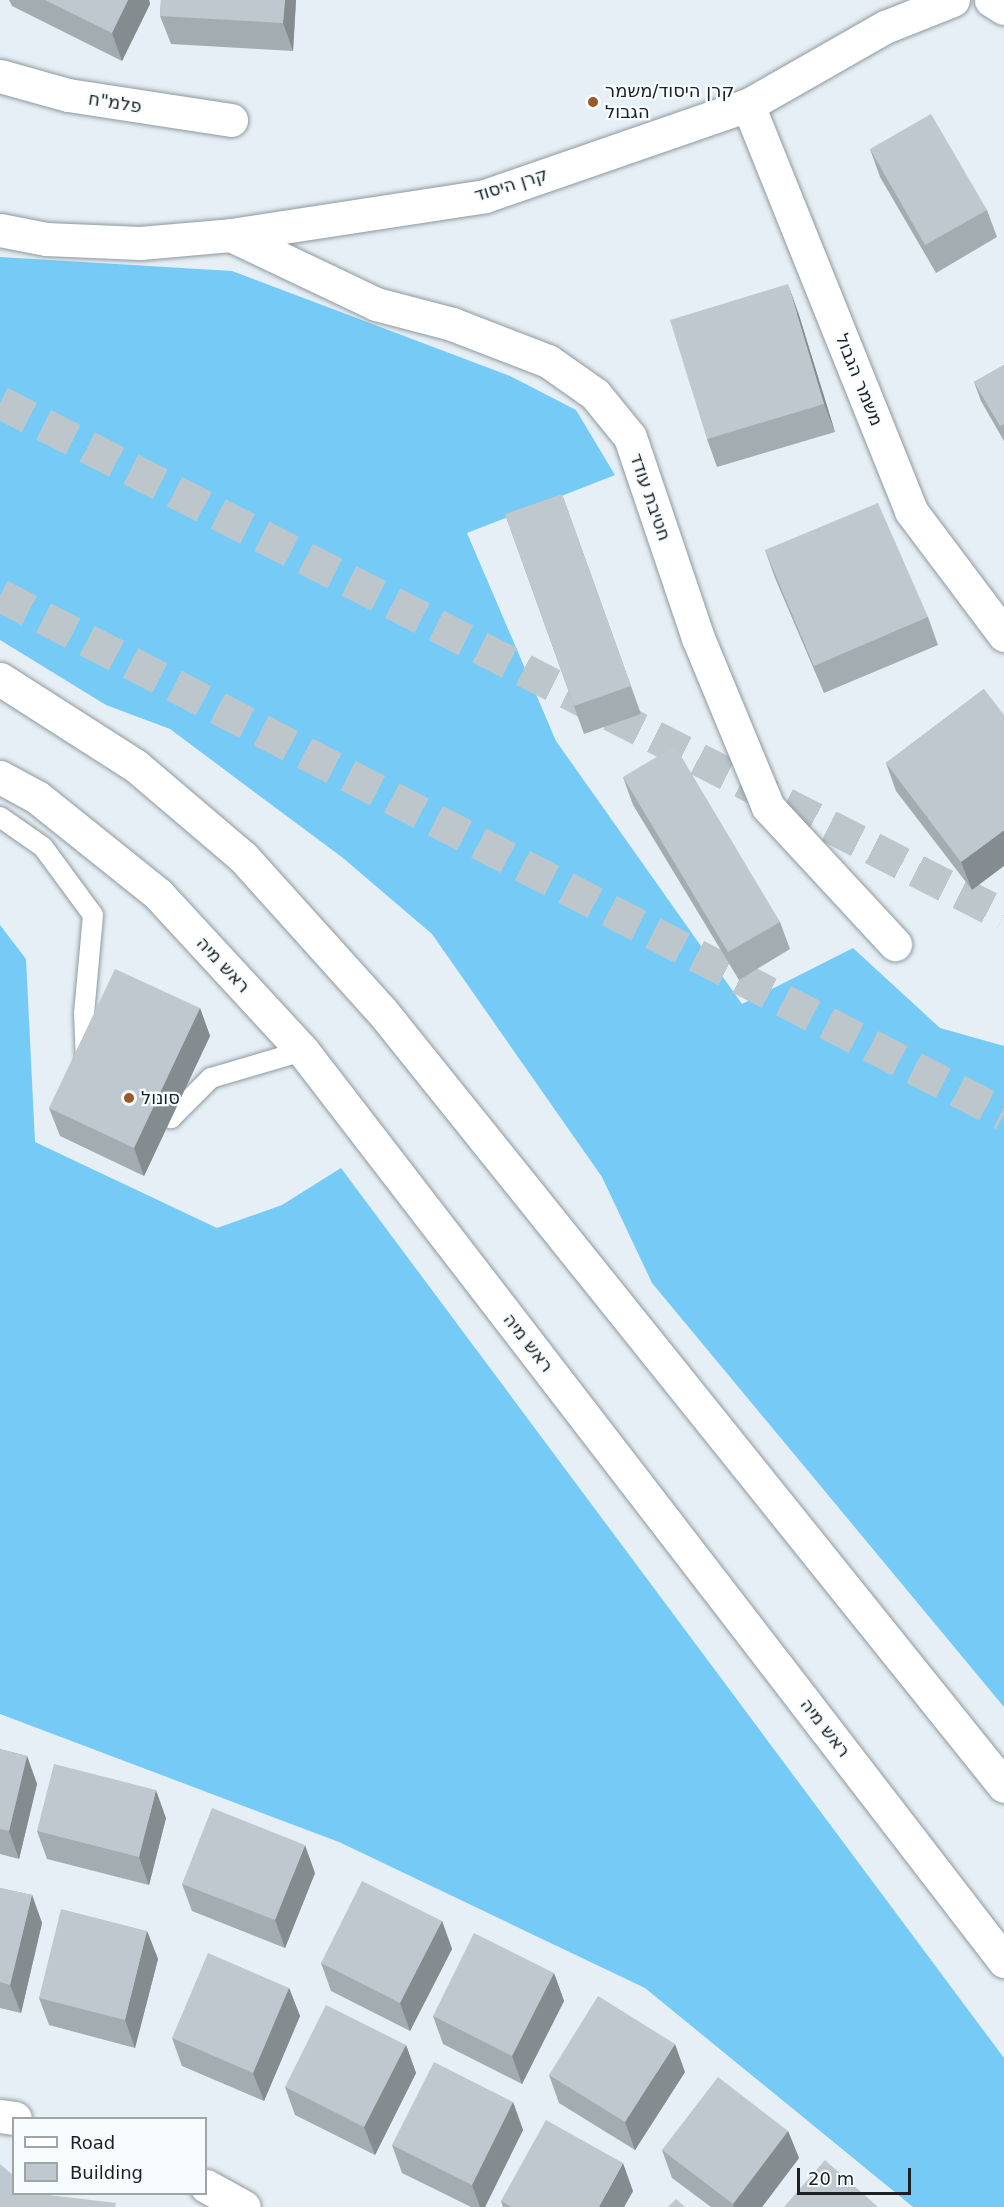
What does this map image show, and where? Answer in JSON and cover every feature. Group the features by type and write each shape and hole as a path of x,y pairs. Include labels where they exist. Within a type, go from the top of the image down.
{"street":[{"name":"קרן היסוד","path":"0,230 46,239 140,243 231,235 485,196 748,105 885,27 953,0"},
{"path":"991,0 1004,8"},
{"name":"פלמ\"ח","path":"0,76 79,97 231,120"},
{"name":"משמר הגבול","path":"748,105 911,511 1004,635"},
{"name":"חטיבת עודד","path":"231,235 376,304 452,324 548,361 595,394 630,437 698,638 768,807 895,944"},
{"path":"0,679 136,766 243,857 381,1010 1004,1786"},
{"name":"ראש מיה","path":"0,777 37,797 158,894 303,1051 1004,1960"},
{"path":"207,2187 244,2207"}],"lane":[{"path":"0,817 43,847 93,915 84,1013 87,1077 98,1083"},
{"path":"129,1098 171,1118 211,1078 303,1051"}],"shaded area":[{"path":"0,257 232,271 510,376 576,410 615,475 467,533 556,741 742,1004 853,948 940,1028 1004,1046 1004,1707 652,1283 602,1177 432,934 343,858 170,729 106,705 0,640"},
{"path":"0,925 26,959 35,1142 217,1228 282,1205 341,1168 1004,2058 1004,2207 913,2207 645,1988 339,1842 0,1714"}],"building":[{"path":"45,0 128,0 112,33"},
{"path":"161,0 285,0 283,23 160,16"},
{"path":"931,114 987,210 925,245 870,149"},
{"path":"788,284 824,404 707,439 670,320"},
{"path":"1004,365 1004,424 1000,426 974,382"},
{"path":"562,494 631,686 574,706 505,514"},
{"path":"878,503 928,617 814,666 765,550"},
{"path":"984,689 1004,715 1004,830 961,862 886,763"},
{"path":"675,746 780,922 728,952 623,777"},
{"name":"סונול","path":"115,969 200,1008 134,1148 49,1108"},
{"path":"0,1749 27,1756 9,1831 0,1829"},
{"path":"54,1764 156,1790 139,1857 37,1831"},
{"path":"212,1808 305,1845 275,1920 182,1884"},
{"path":"362,1881 442,1921 400,2003 321,1963"},
{"path":"0,1888 32,1895 10,1985 0,1982"},
{"path":"61,1909 147,1931 125,2020 39,1998"},
{"path":"474,1933 554,1973 512,2056 433,2016"},
{"path":"208,1953 289,1988 253,2073 172,2038"},
{"path":"598,1996 675,2044 625,2122 549,2075"},
{"path":"326,2005 406,2045 364,2127 285,2087"},
{"path":"434,2062 513,2102 472,2185 392,2145"},
{"path":"718,2077 788,2131 733,2204 662,2150"},
{"path":"546,2120 623,2163 599,2207 511,2207 501,2201"},
{"path":"825,2160 878,2207 784,2207"},
{"path":"0,2164 12,2174 12,2195 49,2195 116,2203 115,2207 0,2207"},
{"path":"676,2199 685,2207 668,2207"}],"tunnel":[{"path":"0,402 1004,915"},
{"path":"0,595 1004,1114"}],"place":[{"name":"קרן היסוד/משמר הגבול","path":"593,102"},
{"name":"סונול","path":"129,1098"}]}
